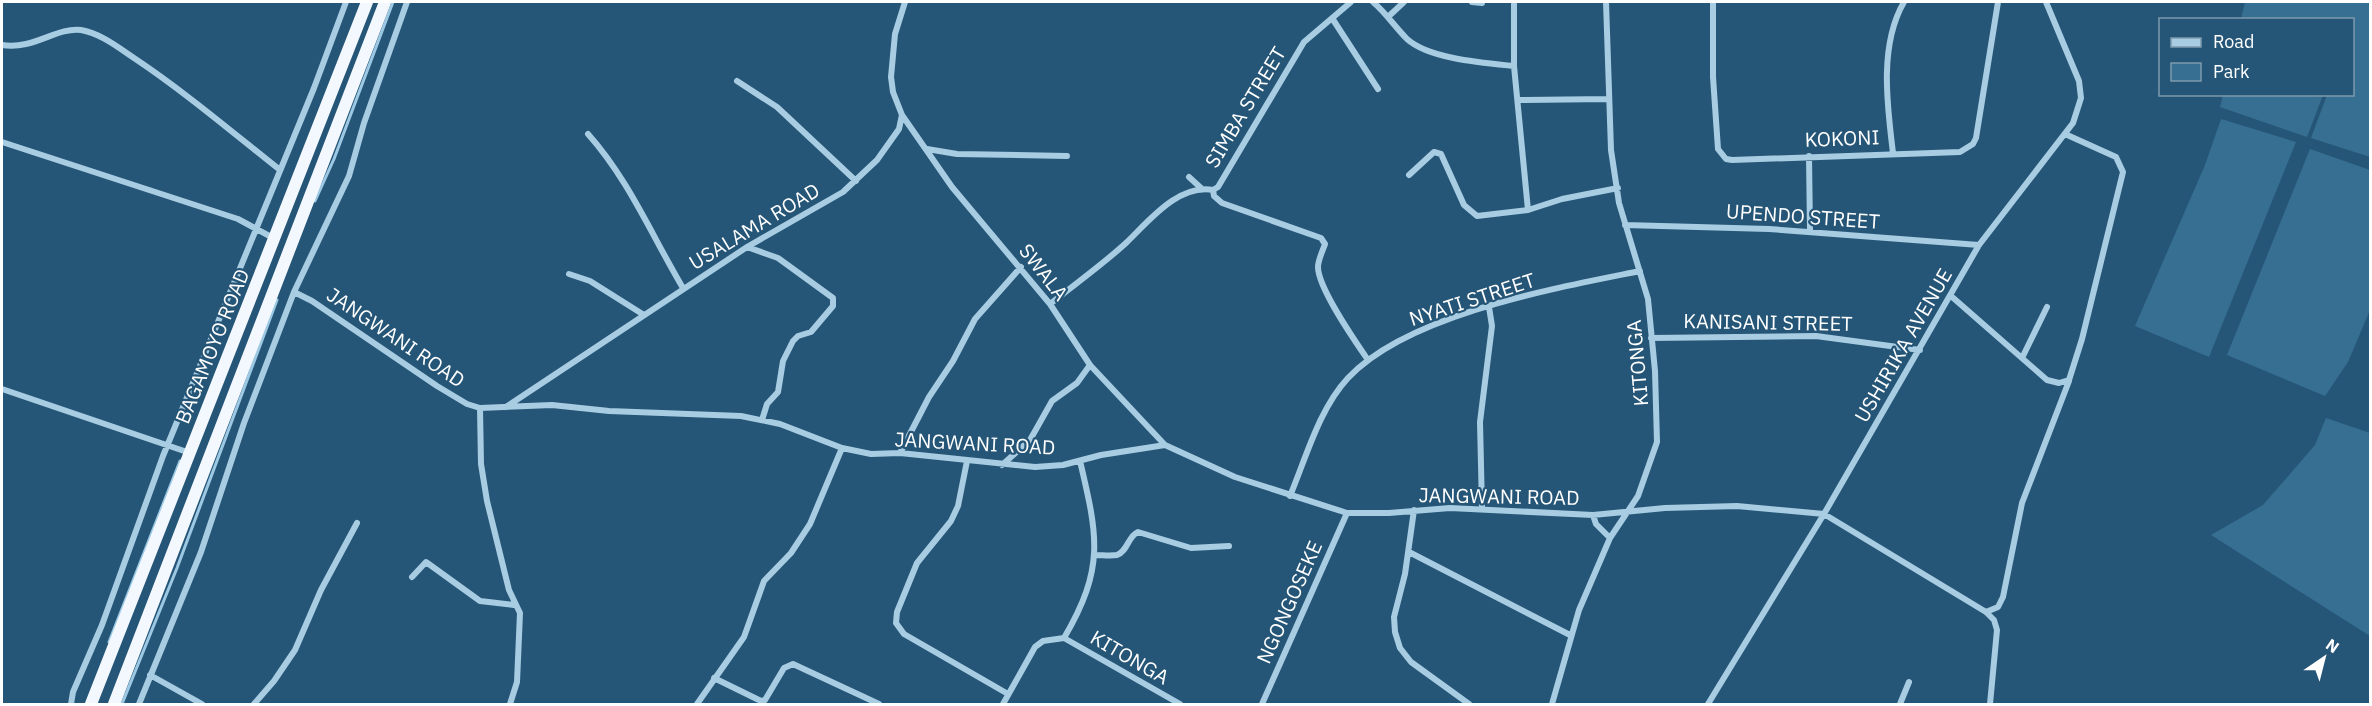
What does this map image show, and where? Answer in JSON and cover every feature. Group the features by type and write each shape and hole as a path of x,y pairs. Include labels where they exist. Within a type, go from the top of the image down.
{"highway":[{"name":"BAGAMOYO ROAD","path":"91,705 276,239 367,2"},
{"name":"BAGAMOYO ROAD","path":"114,705 385,2"}],"street":[{"path":"71,705 73,692 102,625 167,445 346,2"},
{"path":"139,705 201,552 244,423 294,292 349,176 364,123 407,2"},
{"path":"902,116 893,92 891,76 895,34 905,2"},
{"name":"SIMBA STREET","path":"1050,304 1126,242 1150,218 1180,197 1201,188 1213,190 1304,42 1351,2"},
{"path":"1373,2 1389,16 1407,38 1428,51 1514,66"},
{"path":"1389,16 1404,2"},
{"path":"1472,2 1482,3"},
{"path":"1514,2 1514,66 1528,210"},
{"name":"KITONGA","path":"1552,705 1570,635 1610,538 1645,480 1657,442 1655,371 1648,299 1625,225 1611,150 1606,2"},
{"name":"KOKONI","path":"1713,2 1713,77 1721,154 1732,160 1960,152 1972,144 1976,138 1998,2"},
{"path":"1893,153 1888,105 1889,54 1891,31 1904,2"},
{"name":"USHIRIKA AVENUE","path":"1708,705 1824,514 1979,245 2065,134 2079,111 2079,81 2046,2"},
{"path":"1332,18 1378,89"},
{"path":"2,45 15,47 30,45 68,31 87,31 115,45 165,78 280,170"},
{"path":"737,81 777,107 856,181"},
{"path":"1518,100 1608,99"},
{"name":"SWALA","path":"902,116 927,148 952,187 1050,304 1090,365 1165,445"},
{"name":"USALAMA ROAD","path":"503,408 747,247 843,192 888,146 899,129 902,116"},
{"path":"588,134 608,156 626,183 683,288"},
{"path":"1986,612 1998,607 2003,597 2022,503 2069,380 2085,329 2123,172 2116,157 2065,134"},
{"path":"2,142 238,219 276,239"},
{"path":"927,148 957,154 1067,156"},
{"path":"1409,175 1434,152 1441,154 1464,205 1472,214 1494,216 1617,188"},
{"path":"1809,156 1810,231"},
{"path":"1189,177 1201,188"},
{"path":"1213,190 1214,196 1222,203 1321,238 1325,244 1318,267 1320,273 1334,305 1368,360"},
{"name":"UPENDO STREET","path":"1625,225 1810,231 1979,245"},
{"path":"747,247 778,258 833,298 833,306 811,332 798,336 793,341 783,361 778,392 767,404 762,420"},
{"path":"900,453 929,397 953,361 975,319 1021,267"},
{"name":"NYATI STREET","path":"1290,496 1327,408 1347,378 1368,360 1434,326 1489,307 1640,271"},
{"path":"568,274 590,281 644,315"},
{"name":"JANGWANI ROAD","path":"294,292 321,306 437,386 467,404 480,408 552,405 609,411 741,416 780,424 842,448 871,454 900,453 1035,467 1080,461 1151,445 1165,445 1235,477 1347,513 1482,508 1593,515 1737,506 1824,514"},
{"path":"1951,296 2023,356 2047,380 2059,383 2069,380"},
{"path":"1482,508 1480,422 1492,326 1489,307"},
{"path":"2023,356 2047,307"},
{"name":"KANISANI STREET","path":"1651,338 1816,336 1860,340 1920,350"},
{"path":"1002,465 1030,441 1052,401 1077,383 1090,365"},
{"path":"2,389 190,453"},
{"path":"480,408 481,464 487,501 514,605 520,613 517,682 510,705"},
{"path":"697,705 744,637 764,581 791,553 810,524 842,448"},
{"path":"967,461 951,521 917,563 912,581 897,612 896,623 904,634 1008,694"},
{"path":"1003,705 1035,647 1043,641 1064,638 1081,608 1093,575 1096,555 1094,522 1080,461"},
{"path":"1414,510 1395,617 1395,632 1400,648 1422,672 1469,705"},
{"name":"NGONGOSEKE","path":"1262,705 1347,513"},
{"path":"1824,514 1986,612 1994,620 1997,630 1990,705"},
{"path":"1593,515 1596,524 1610,538"},
{"path":"254,705 289,662 321,590 357,523"},
{"path":"1096,555 1117,555 1123,551 1132,535 1138,532 1191,548 1229,546"},
{"path":"1408,552 1570,635"},
{"path":"412,577 426,562 480,601 514,605"},
{"name":"KITONGA","path":"1064,638 1180,705"},
{"path":"714,678 761,701 765,700 784,668 793,664 879,705"},
{"path":"150,675 202,705"},
{"path":"1900,705 1909,682"},
{"path":"860,705 865,697"}],"green space":[{"path":"2245,2 2370,2 2370,157 2311,138 2327,96 2354,96 2354,18 2241,18"},
{"path":"2223,96 2323,96 2307,137 2220,107"},
{"path":"2221,119 2296,142 2209,357 2135,326 2205,165"},
{"path":"2310,149 2370,170 2370,310 2348,362 2325,396 2227,355"},
{"path":"2326,418 2370,433 2370,636 2211,535 2263,505 2315,445"}],"waterway":[{"path":"315,201 334,159 393,2"},
{"path":"122,704 177,568 277,300"},
{"path":"109,642 180,461"}]}
